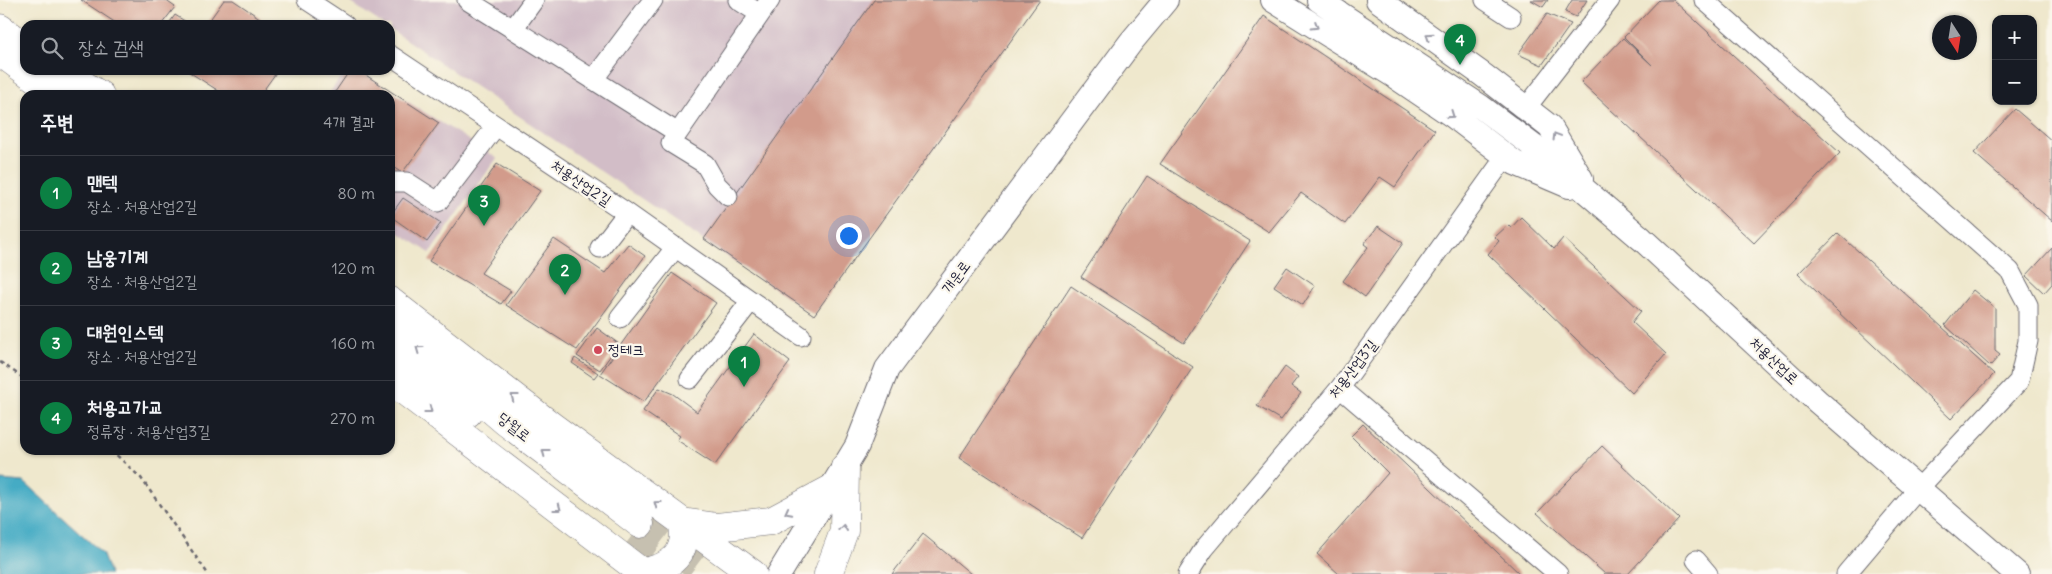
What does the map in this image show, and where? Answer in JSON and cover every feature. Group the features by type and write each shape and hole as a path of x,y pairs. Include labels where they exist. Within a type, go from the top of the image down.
{"highway":[{"path":"0,28 20,42"},
{"path":"0,52 20,67"},
{"path":"31,75 51,90"},
{"path":"62,75 82,90"},
{"path":"68,75 92,90"},
{"path":"395,305 553,427 753,574"},
{"name":"당월로","path":"395,332 430,357 634,532 395,356"},
{"path":"395,384 643,573 667,565 677,556 684,546 685,533 682,522"},
{"path":"682,522 717,526 771,521 838,478 844,531 828,574"}],"main road":[{"name":"개운로","path":"779,574 857,446 887,369 1131,42 1166,0"},
{"path":"1274,0 1393,75 1515,163 1591,196"},
{"name":"처용산업로","path":"1319,0 1481,106 1534,146 1642,239 1817,400 2017,574"},
{"path":"1378,0 1483,75 1550,127 1591,196"}],"street":[{"path":"307,0 337,20"},
{"path":"467,0 678,134"},
{"path":"513,29 534,0"},
{"path":"593,80 653,0"},
{"path":"728,196 717,185 705,164 671,143 765,7 738,0"},
{"path":"1485,0 1511,18"},
{"path":"1526,108 1610,0"},
{"path":"1704,0 2010,271 2028,305 2028,341 2019,381 1918,489 1846,574"},
{"name":"처용산업2길","path":"395,58 627,213 801,336"},
{"path":"395,182 406,182 438,202 496,126"},
{"name":"처용산업3길","path":"1188,574 1204,550 1340,388 1506,156"},
{"path":"600,248 627,213"},
{"path":"620,318 676,248"},
{"path":"690,379 751,300"},
{"path":"1340,388 1558,574"}],"path":[{"path":"0,362 20,376"},
{"path":"116,455 140,478 208,574"}],"shaded area":[{"path":"347,0 1040,0 814,315 395,32 395,20 377,20"},
{"path":"342,75 366,75 390,90 332,90"},
{"path":"395,93 497,158 430,253 395,230"}],"water":[{"path":"0,480 24,482 102,553 110,574 0,574"}],"building":[{"path":"81,0 165,0 175,7 165,20 111,20"},
{"path":"224,0 233,0 263,20 210,20"},
{"path":"874,0 1040,0 814,315 704,239"},
{"path":"1531,0 1548,0 1543,7"},
{"path":"1572,0 1587,0 1576,17 1565,12"},
{"path":"1659,0 1673,0 1840,153 1754,243 1581,82 1623,38 1652,65 1624,37"},
{"path":"1547,14 1571,24 1542,65 1518,54"},
{"path":"175,15 183,20 172,20"},
{"path":"1264,16 1435,130 1395,187 1380,177 1345,224 1301,193 1269,232 1160,164"},
{"path":"194,75 274,75 264,90 217,90"},
{"path":"347,75 366,75 389,90 336,90"},
{"path":"395,94 439,123 402,173 395,168"},
{"path":"2015,109 2052,141 2052,221 1974,153"},
{"path":"497,164 540,191 481,273 511,291 501,304 429,261"},
{"path":"1147,176 1250,241 1184,343 1081,277"},
{"path":"403,198 441,223 427,242 395,220 395,209"},
{"path":"1521,217 1554,249 1563,238 1641,311 1632,322 1666,354 1632,393 1488,254 1499,241 1495,237 1508,225 1511,228"},
{"path":"1378,226 1403,243 1365,297 1343,281 1368,247 1364,244"},
{"path":"1838,233 1994,374 1951,419 1798,274"},
{"path":"554,239 605,273 628,244 645,256 577,350 506,305"},
{"path":"2052,248 2052,284 2044,293 2026,276"},
{"path":"1287,267 1315,286 1303,305 1274,286"},
{"path":"672,273 716,303 644,402 600,374"},
{"path":"1071,286 1193,367 1082,538 959,458"},
{"path":"1973,290 1995,308 1995,351 2000,355 1990,366 1945,325"},
{"name":"정테크","path":"597,328 619,344 600,370 577,356"},
{"path":"754,334 790,362 715,465 677,440 680,436 643,411 659,388 673,394 697,412"},
{"path":"575,358 598,373 594,378 572,363"},
{"path":"1285,367 1298,377 1291,386 1301,393 1281,420 1257,406"},
{"path":"1363,424 1520,574 1339,574 1317,554 1388,473 1351,436"},
{"path":"1602,446 1679,519 1628,574 1605,574 1537,513"},
{"path":"923,534 971,574 892,574"}],"tunnel":[{"path":"640,524 706,574"},
{"path":"628,541 672,574"}],"place":[{"name":"처용고가교","path":"1460,65"},
{"name":"대원인스텍","path":"484,226"},
{"name":"남웅기계","path":"565,295"},
{"name":"정테크","path":"598,350"},
{"name":"맨텍","path":"744,387"}]}
